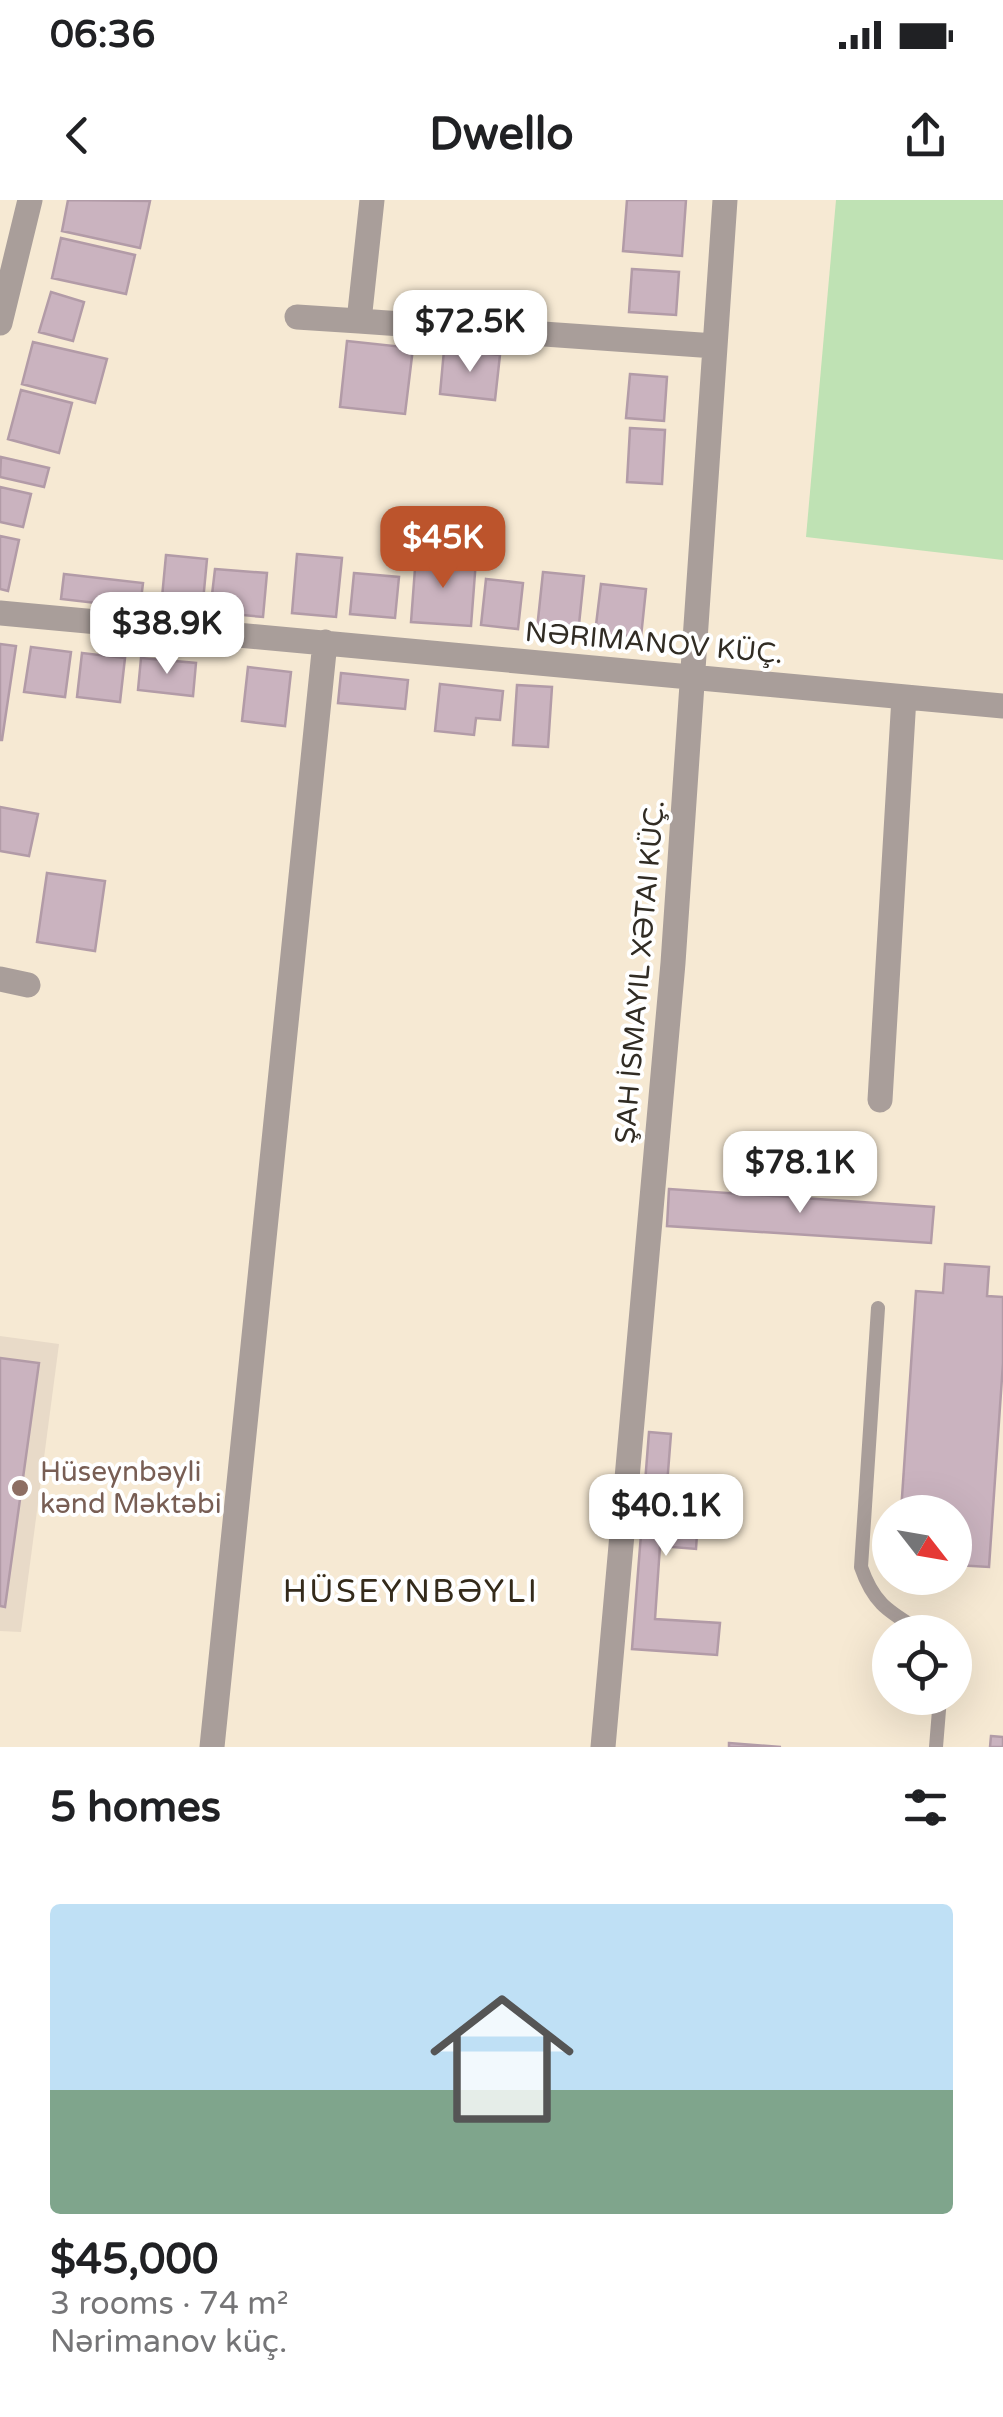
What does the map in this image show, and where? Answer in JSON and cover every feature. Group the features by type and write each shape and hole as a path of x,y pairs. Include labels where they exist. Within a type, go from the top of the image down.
{"street":[{"path":"0,323 30,200"},
{"path":"359,322 372,200"},
{"path":"603,1747 673,963 724,200"},
{"path":"297,317 715,346"},
{"name":"NƏRIMANOV KÜÇ.","path":"0,613 1003,706"},
{"path":"212,1747 325,642"},
{"path":"880,1100 904,697"},
{"path":"0,979 28,985"}],"lane":[{"path":"878,1308 861,1567 868,1588 881,1607 894,1615"},
{"path":"936,1747 939,1715"}],"shaded area":[{"name":"Hüseynbəyli kənd Məktəbi","path":"0,1336 59,1344 21,1632 0,1631"}],"green space":[{"path":"836,200 1003,200 1003,560 806,537"}],"building":[{"path":"68,200 150,201 140,248 62,231"},
{"path":"627,200 686,200 682,256 623,251"},
{"path":"61,238 135,255 126,294 52,278"},
{"path":"632,269 679,272 676,315 629,312"},
{"path":"51,292 84,302 73,341 39,332"},
{"path":"347,341 413,348 405,414 340,407"},
{"path":"33,342 107,359 95,403 22,384"},
{"path":"444,350 500,355 495,400 440,394"},
{"path":"630,374 667,377 664,421 626,418"},
{"path":"21,390 72,403 59,453 8,439"},
{"path":"630,428 665,430 662,484 627,482"},
{"path":"1,457 49,468 44,487 0,477"},
{"path":"0,487 31,494 23,527 0,522"},
{"path":"0,536 19,540 8,591 0,589"},
{"path":"297,554 342,558 336,617 292,613"},
{"path":"166,555 207,559 202,612 161,608"},
{"path":"416,555 476,560 471,626 411,622"},
{"path":"215,569 267,573 263,617 210,612"},
{"path":"543,572 584,576 578,634 537,629"},
{"path":"354,573 399,577 395,618 350,614"},
{"path":"64,574 143,583 140,608 61,599"},
{"path":"486,579 523,583 518,629 481,625"},
{"path":"601,584 646,589 641,637 595,633"},
{"path":"0,644 16,646 2,740 0,740"},
{"path":"31,647 71,652 65,697 24,692"},
{"path":"82,653 125,658 120,702 77,697"},
{"path":"141,658 196,663 193,696 138,690"},
{"path":"248,667 291,672 285,726 242,721"},
{"path":"341,673 408,680 405,709 338,703"},
{"path":"440,684 503,691 500,720 476,718 474,735 435,731"},
{"path":"517,685 552,687 548,747 513,745"},
{"path":"0,807 38,814 29,856 0,851"},
{"path":"47,873 105,881 95,951 37,942"},
{"path":"669,1189 934,1207 931,1243 667,1226"},
{"path":"945,1264 989,1267 987,1296 1003,1297 1003,1363 989,1567 972,1566 972,1495 902,1495 916,1291 943,1293"},
{"path":"0,1358 39,1363 5,1607 0,1606"},
{"path":"649,1432 671,1434 667,1485 682,1486 680,1504 699,1505 696,1549 660,1546 655,1619 720,1623 717,1655 632,1649"},
{"path":"991,1736 1003,1737 1003,1747 990,1747"},
{"path":"729,1743 781,1747 729,1747"}],"place":[{"name":"Hüseynbəyli kənd Məktəbi","path":"20,1488"}],"district":[{"name":"HÜSEYNBƏYLI","path":"411,1592"}]}
